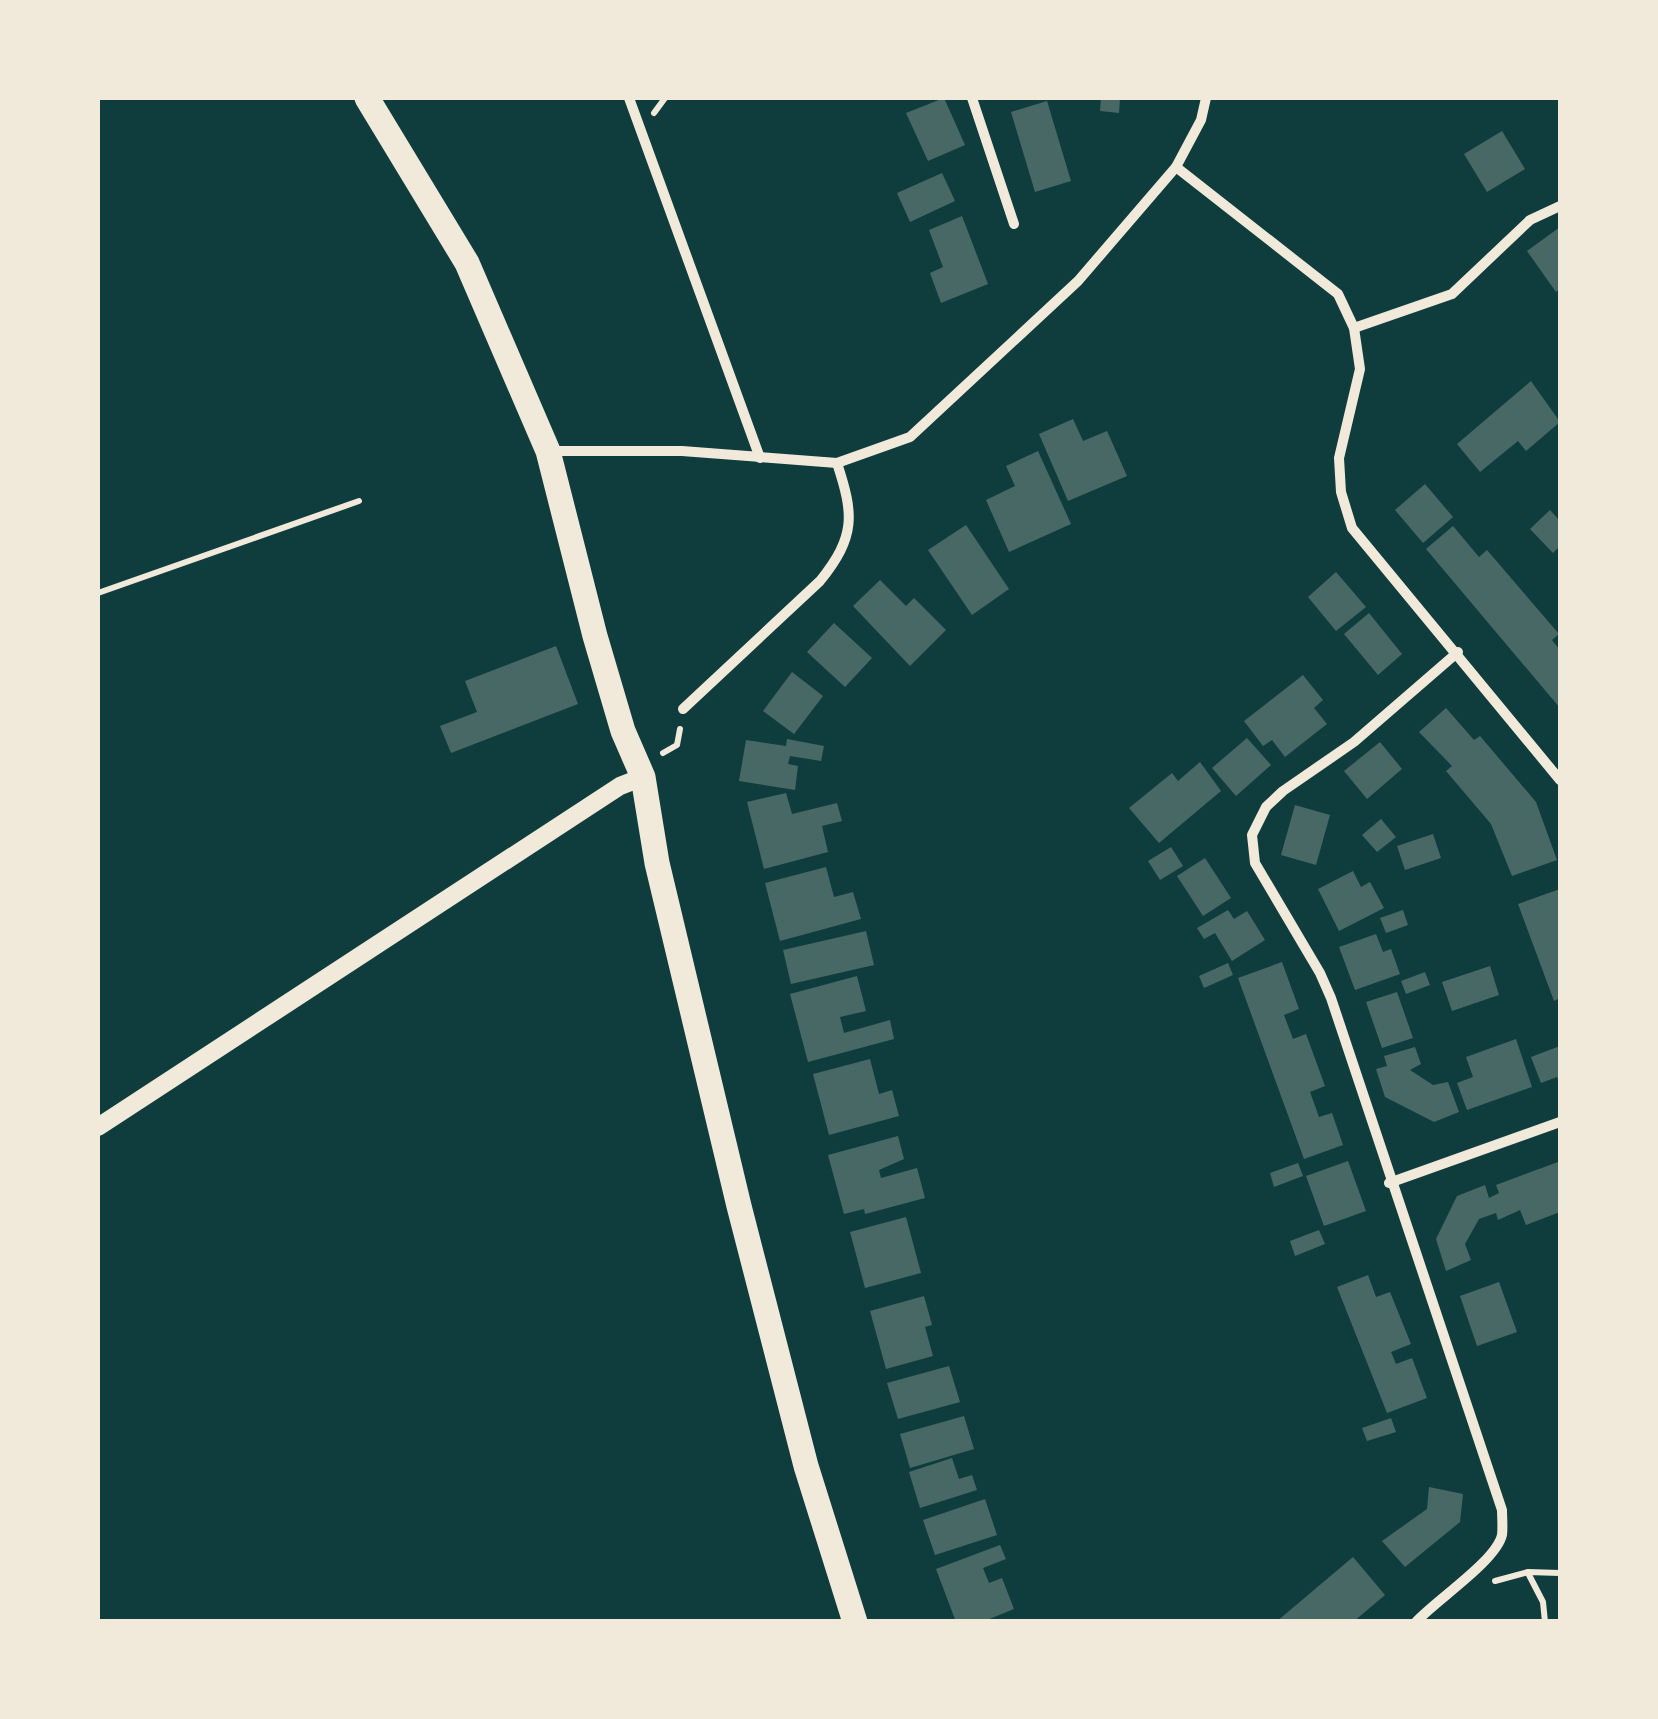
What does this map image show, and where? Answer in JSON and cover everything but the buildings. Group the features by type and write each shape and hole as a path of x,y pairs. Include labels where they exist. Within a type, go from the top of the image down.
{"main road":[{"path":"367,98 467,264 512,359 548,451 600,655 650,767 656,863 806,1466 855,1622"}],"street":[{"path":"629,98 760,458"},
{"path":"972,98 1014,224"},
{"path":"548,451 682,451 837,463 910,437 1078,281 1176,167 1201,120 1206,98"},
{"path":"1176,167 1338,294 1354,328 1360,369 1339,458 1341,492 1352,528 1560,780"},
{"path":"1354,328 1452,294 1530,220 1560,206"},
{"path":"683,709 820,581 838,559 850,529 852,508 837,463"},
{"path":"1416,1622 1440,1595 1484,1562 1502,1538 1498,1489 1390,1184 1331,998 1320,972 1256,863 1252,835 1266,807 1283,791 1354,742 1458,652"},
{"path":"98,1127 650,767"},
{"path":"1390,1184 1560,1122"}],"path":[{"path":"98,593 359,501"},
{"path":"650,767 677,745 683,709"},
{"path":"1528,1572 1544,1602 1545,1622"}]}
